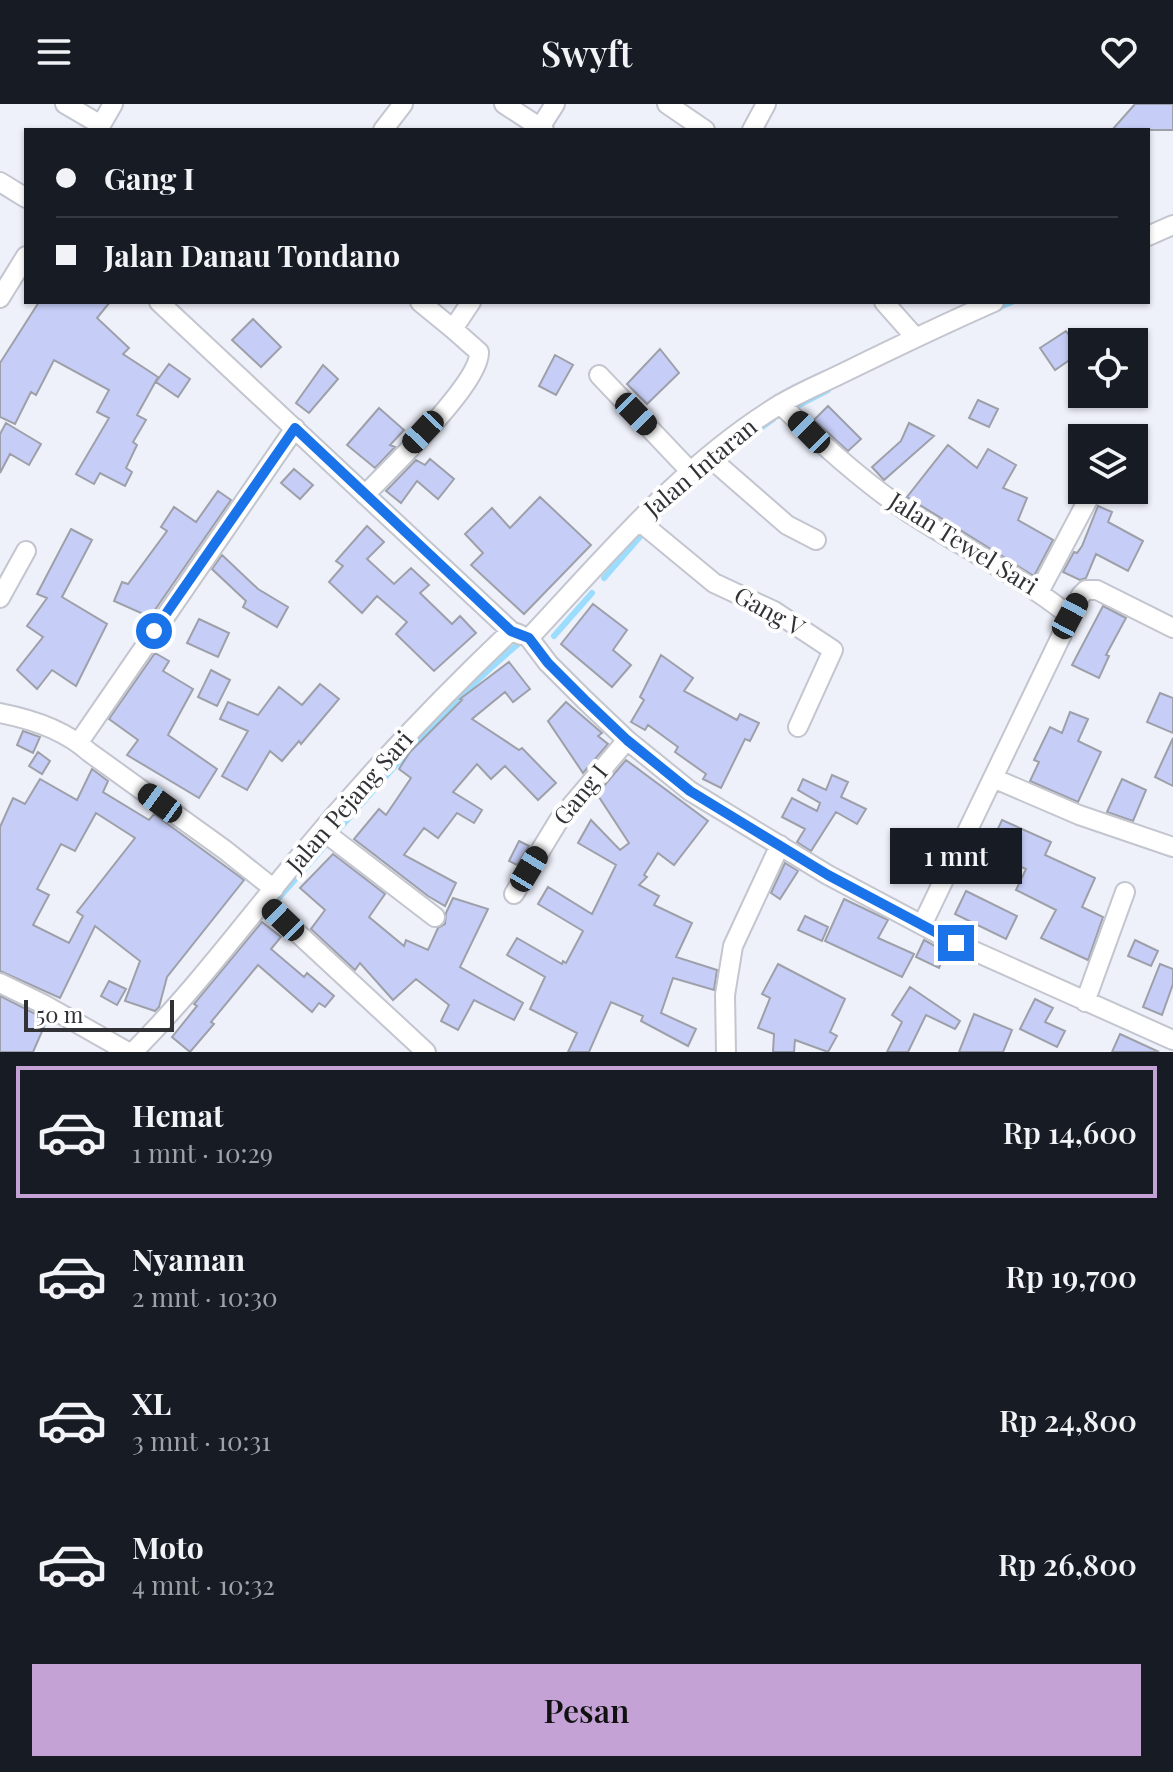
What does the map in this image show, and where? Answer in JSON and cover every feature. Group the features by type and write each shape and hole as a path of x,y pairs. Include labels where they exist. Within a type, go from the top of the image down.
{"street":[{"path":"65,104 100,127 113,104"},
{"path":"385,128 403,104"},
{"path":"504,104 542,128 555,104"},
{"path":"667,104 702,128"},
{"path":"753,128 766,104"},
{"path":"0,182 24,197"},
{"path":"1150,235 1173,225"},
{"path":"0,298 24,259"},
{"path":"161,304 511,631 529,638 548,663 627,740 690,791 828,875 956,943 1173,1040"},
{"path":"365,495 462,391 478,365 479,352 422,304"},
{"path":"453,329 470,304"},
{"path":"886,304 915,337"},
{"name":"Jalan Intaran","path":"529,638 639,521 740,431 780,404 989,304"},
{"path":"599,375 691,472"},
{"name":"Jalan Tewel Sari","path":"780,404 851,469 909,513 1039,592 1070,616"},
{"path":"79,742 295,428"},
{"path":"709,457 787,525 816,540"},
{"path":"1039,592 1086,504"},
{"name":"Gang V","path":"639,521 714,583 774,611 833,650 798,727"},
{"path":"0,598 26,551"},
{"path":"923,923 1081,595 1092,589 1173,628"},
{"name":"Jalan Pejang Sari","path":"130,1052 460,679 511,631"},
{"path":"0,713 22,716 79,742 269,895 426,1052"},
{"name":"Gang I","path":"514,894 559,820 627,740"},
{"path":"993,778 1079,815 1173,847"},
{"path":"323,831 435,917"},
{"path":"726,1052 725,995 733,946 780,845"},
{"path":"1085,1002 1125,892"},
{"path":"0,983 130,1052"}],"building":[{"path":"1135,104 1173,104 1173,130 1114,128"},
{"path":"38,304 108,304 97,318 129,348 123,354 158,377 137,415 146,420 133,442 137,445 126,468 132,472 125,486 100,473 94,484 76,474 109,418 97,412 109,390 54,360 36,395 31,392 15,424 0,417 0,363"},
{"path":"253,319 281,347 261,367 232,340"},
{"path":"1066,331 1068,334 1068,361 1055,370 1040,348"},
{"path":"660,349 679,373 647,404 627,384"},
{"path":"555,355 573,365 556,395 539,386"},
{"path":"169,364 190,379 178,397 156,382"},
{"path":"323,365 338,379 309,413 296,403"},
{"path":"978,400 998,409 989,427 969,418"},
{"path":"828,406 861,439 848,451 814,420"},
{"path":"379,408 404,430 390,445 395,447 375,468 347,445"},
{"path":"6,423 41,444 29,465 10,454 0,473 0,434"},
{"path":"909,423 934,436 884,480 872,467 901,441"},
{"path":"948,445 977,468 988,449 1016,465 1003,488 1027,498 1018,520 1053,540 1034,576 907,497"},
{"path":"430,459 454,479 438,499 417,481 401,503 386,491 416,460 425,465"},
{"path":"294,469 313,485 300,499 281,483"},
{"path":"218,491 231,500 150,617 114,601 122,582 128,584 167,531 161,527 174,507 196,522"},
{"path":"540,497 591,545 524,614 471,565 483,553 465,534 492,508 510,528"},
{"path":"1098,506 1112,512 1108,522 1143,541 1128,571 1096,554 1086,578 1080,580 1063,572 1074,552 1077,553 1082,546"},
{"path":"367,526 384,542 367,559 394,584 411,568 429,585 420,593 452,624 460,616 476,633 434,671 396,634 407,622 377,596 362,613 329,582 343,566 336,561"},
{"path":"71,529 92,540 62,597 107,624 76,686 52,670 37,689 17,670 43,637 27,626 47,598 37,594"},
{"path":"222,555 258,589 288,607 277,627 243,607 246,601 212,569"},
{"path":"593,604 627,630 613,650 631,665 612,687 561,644"},
{"path":"1103,606 1126,618 1106,655 1109,656 1099,678 1072,665"},
{"path":"199,619 229,633 218,657 187,643"},
{"path":"155,653 169,661 163,671 193,689 168,735 217,769 199,798 127,755 138,740 109,719"},
{"path":"661,655 693,678 684,691 737,720 740,714 759,723 750,741 745,739 721,788 703,779 706,774 675,752 678,747 648,725 645,730 631,722 644,700 640,697"},
{"path":"509,662 530,689 513,702 505,692 472,719 519,750 522,748 556,783 538,800 505,766 491,779 477,764 453,792 482,810 474,823 457,813 438,838 424,828 404,855 456,883 445,906 354,839 379,809 386,815 411,778 399,769 410,752 460,699"},
{"path":"211,670 230,680 217,706 198,697"},
{"path":"320,684 339,699 301,744 299,741 282,761 270,751 247,790 222,776 248,731 220,719 228,702 258,715 279,687 302,705"},
{"path":"1160,693 1173,698 1173,733 1147,722"},
{"path":"566,702 602,733 598,736 608,744 583,773 548,721"},
{"path":"1070,712 1088,719 1078,741 1101,752 1078,802 1030,781 1039,762 1034,760 1050,727 1062,733"},
{"path":"23,731 40,737 33,753 17,745"},
{"path":"1173,738 1173,786 1155,777"},
{"path":"38,752 50,761 42,774 29,766"},
{"path":"626,760 708,821 674,865 658,853 644,875 647,877 639,885 659,896 654,905 692,923 676,957 717,970 714,990 673,978 661,1013 696,1029 688,1046 641,1021 643,1016 611,1002 589,1052 568,1052 577,1033 530,1009 545,977 507,955 517,938 562,964 563,961 566,963 583,931 538,904 548,887 592,914 616,865 578,843 591,820 620,850 629,843 597,794"},
{"path":"92,769 108,781 103,792 149,820 154,814 244,880 167,977 159,1007 155,1011 125,1001 140,961 95,926 60,998 0,971 0,827 13,798 25,804 40,779 77,800","holes":["96,813 135,838 77,912 83,916 69,943 33,925 49,895 37,889 61,844 75,851"]},
{"path":"832,775 848,782 841,797 866,809 857,824 836,812 811,851 797,842 805,829 782,817 792,798 817,811 820,803 798,790 803,779 826,790"},
{"path":"1122,779 1146,790 1133,821 1107,812"},
{"path":"1002,820 1051,842 1045,855 1095,878 1082,907 1103,917 1088,960 1041,938 1056,910 1016,890 1026,869 987,852"},
{"path":"519,841 529,846 517,865 509,861"},
{"path":"333,854 385,894 369,917 404,946 406,940 428,950 438,928 445,924 453,898 488,909 460,967 523,1003 514,1020 474,1000 458,1030 441,1021 449,1005 416,979 393,1000 360,963 355,970 311,929 325,910 300,888"},
{"path":"785,863 798,871 780,899 771,893"},
{"path":"966,891 1017,916 1006,939 955,914"},
{"path":"844,899 888,920 878,938 914,954 902,977 825,941"},
{"path":"805,916 828,927 822,941 798,930"},
{"path":"262,922 281,937 271,949 304,977 307,973 334,996 325,1007 319,1003 312,1012 258,965 190,1052 172,1037 197,1006 194,1004"},
{"path":"924,940 946,952 939,968 916,957"},
{"path":"1135,940 1158,951 1151,966 1128,956"},
{"path":"778,964 845,999 830,1032 837,1036 828,1052 795,1040 794,1052 773,1052 774,1034 758,1028 770,998 762,994"},
{"path":"1160,964 1173,969 1173,984 1162,1015 1143,1007"},
{"path":"109,981 126,989 117,1005 101,996"},
{"path":"910,987 960,1021 955,1029 926,1015 908,1052 887,1052 902,1022 892,1015"},
{"path":"0,996 47,1020 33,1052 0,1052"},
{"path":"1035,999 1053,1008 1045,1022 1065,1031 1057,1047 1020,1029"},
{"path":"974,1014 1012,1030 1003,1052 959,1052"},
{"path":"1120,1034 1159,1052 1112,1052"}],"waterway":[{"path":"997,308 1007,304"},
{"path":"797,406 828,390"},
{"path":"724,455 773,419"},
{"path":"658,516 711,466"},
{"path":"604,578 644,532"},
{"path":"554,636 592,593"},
{"path":"340,828 450,707 497,662 522,641 525,643"},
{"path":"276,901 330,840"}],"route":[{"path":"154,631 295,428 511,631 529,638 548,663 627,740 690,791 828,875 956,943"}]}
